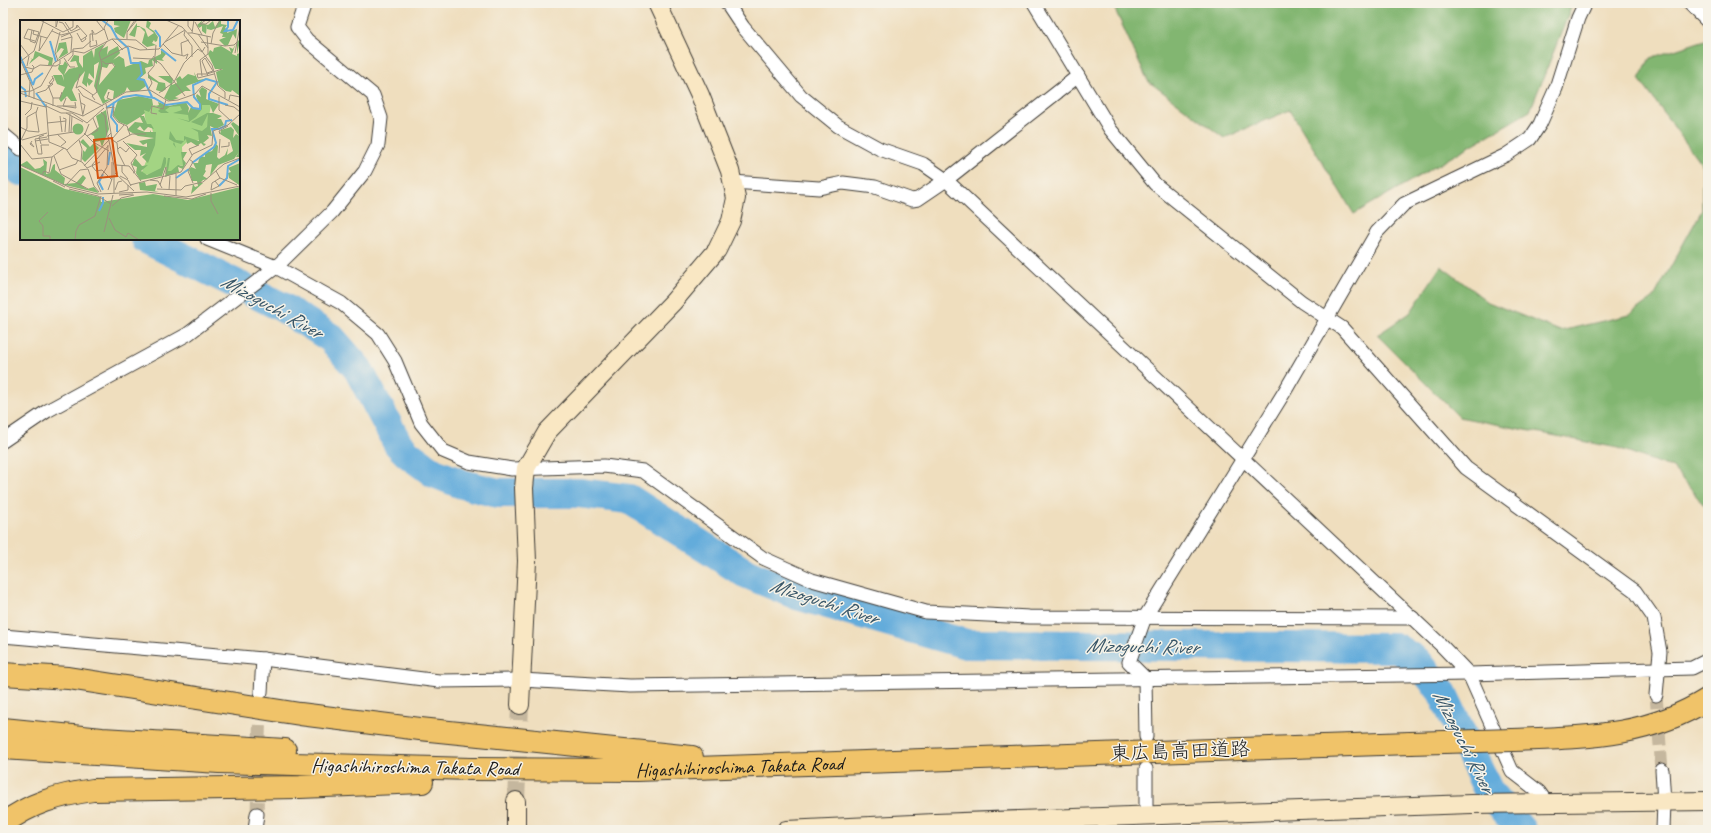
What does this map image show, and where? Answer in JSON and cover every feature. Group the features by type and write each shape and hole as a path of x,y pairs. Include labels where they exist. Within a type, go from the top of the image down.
{"highway":[{"path":"3,674 68,678 300,714 420,729 707,758"},
{"name":"東広島高田道路","path":"847,762 1586,737 1620,733 1646,727 1674,717 1708,699"},
{"name":"Higashihiroshima Takata Road","path":"3,729 102,739 297,750 530,758 707,758 847,762"},
{"name":"Higashihiroshima Takata Road","path":"3,748 219,762 471,769 637,770 847,762"},
{"path":"3,824 32,805 65,795 93,790 300,787 637,770"}],"street":[{"path":"3,441 47,412 188,334 276,267 332,212 365,171 378,145 381,118 373,95 307,40 297,26 305,3"},
{"path":"520,705 526,562 524,488 526,468 547,432 673,302 717,250 732,221 736,198 730,171 700,95 657,3"},
{"path":"727,3 743,27 801,96 838,126 880,149 923,164 946,180 1413,618 1469,674 1512,771 1539,792 1547,804"},
{"path":"1034,3 1110,129 1155,184 1302,302 1342,328 1466,468 1635,591 1654,618 1660,652 1656,695"},
{"path":"1146,736 1145,678 1129,662 1145,617 1243,460 1377,232 1404,204 1506,155 1530,139 1540,124 1556,88 1578,18 1586,3"},
{"path":"1688,3 1708,22"},
{"path":"732,182 819,188 843,183 875,187 912,200 918,199 946,180 1078,76"},
{"path":"3,134 20,148"},
{"path":"208,240 276,267 341,303 378,334 395,361 421,423 443,451 469,462 512,469 604,466 643,471 763,558 812,580 926,612 1029,617 1413,618"},
{"path":"3,636 263,659 439,681 521,680 630,686 1469,674 1692,668 1708,660"},
{"path":"261,692 263,659"},
{"path":"1146,770 1146,816"},
{"path":"1662,770 1664,802 1663,830"},
{"path":"516,801 516,830"},
{"path":"786,830 936,826 1146,816 1471,804 1708,801"},
{"path":"255,830 257,814"}],"green space":[{"path":"1112,3 1573,3 1530,111 1354,214 1290,110 1224,138 1148,81"},
{"path":"1705,40 1708,41 1708,510 1673,468 1618,448 1459,417 1377,335 1410,313 1441,266 1488,302 1560,331 1629,315 1654,297 1702,210 1702,165 1639,79 1650,58"}],"waterway":[{"name":"Mizoguchi River","path":"3,155 20,170"},
{"name":"Mizoguchi River","path":"148,240 282,307 331,338 358,369 398,444 408,454 434,473 462,484 498,493 579,493 629,499 745,573 797,595 966,644 1396,648 1418,662 1442,692 1489,792 1521,830"}],"tunnel":[{"path":"1656,695 1662,770"},
{"path":"257,814 260,702"},
{"path":"516,801 520,705"}]}
